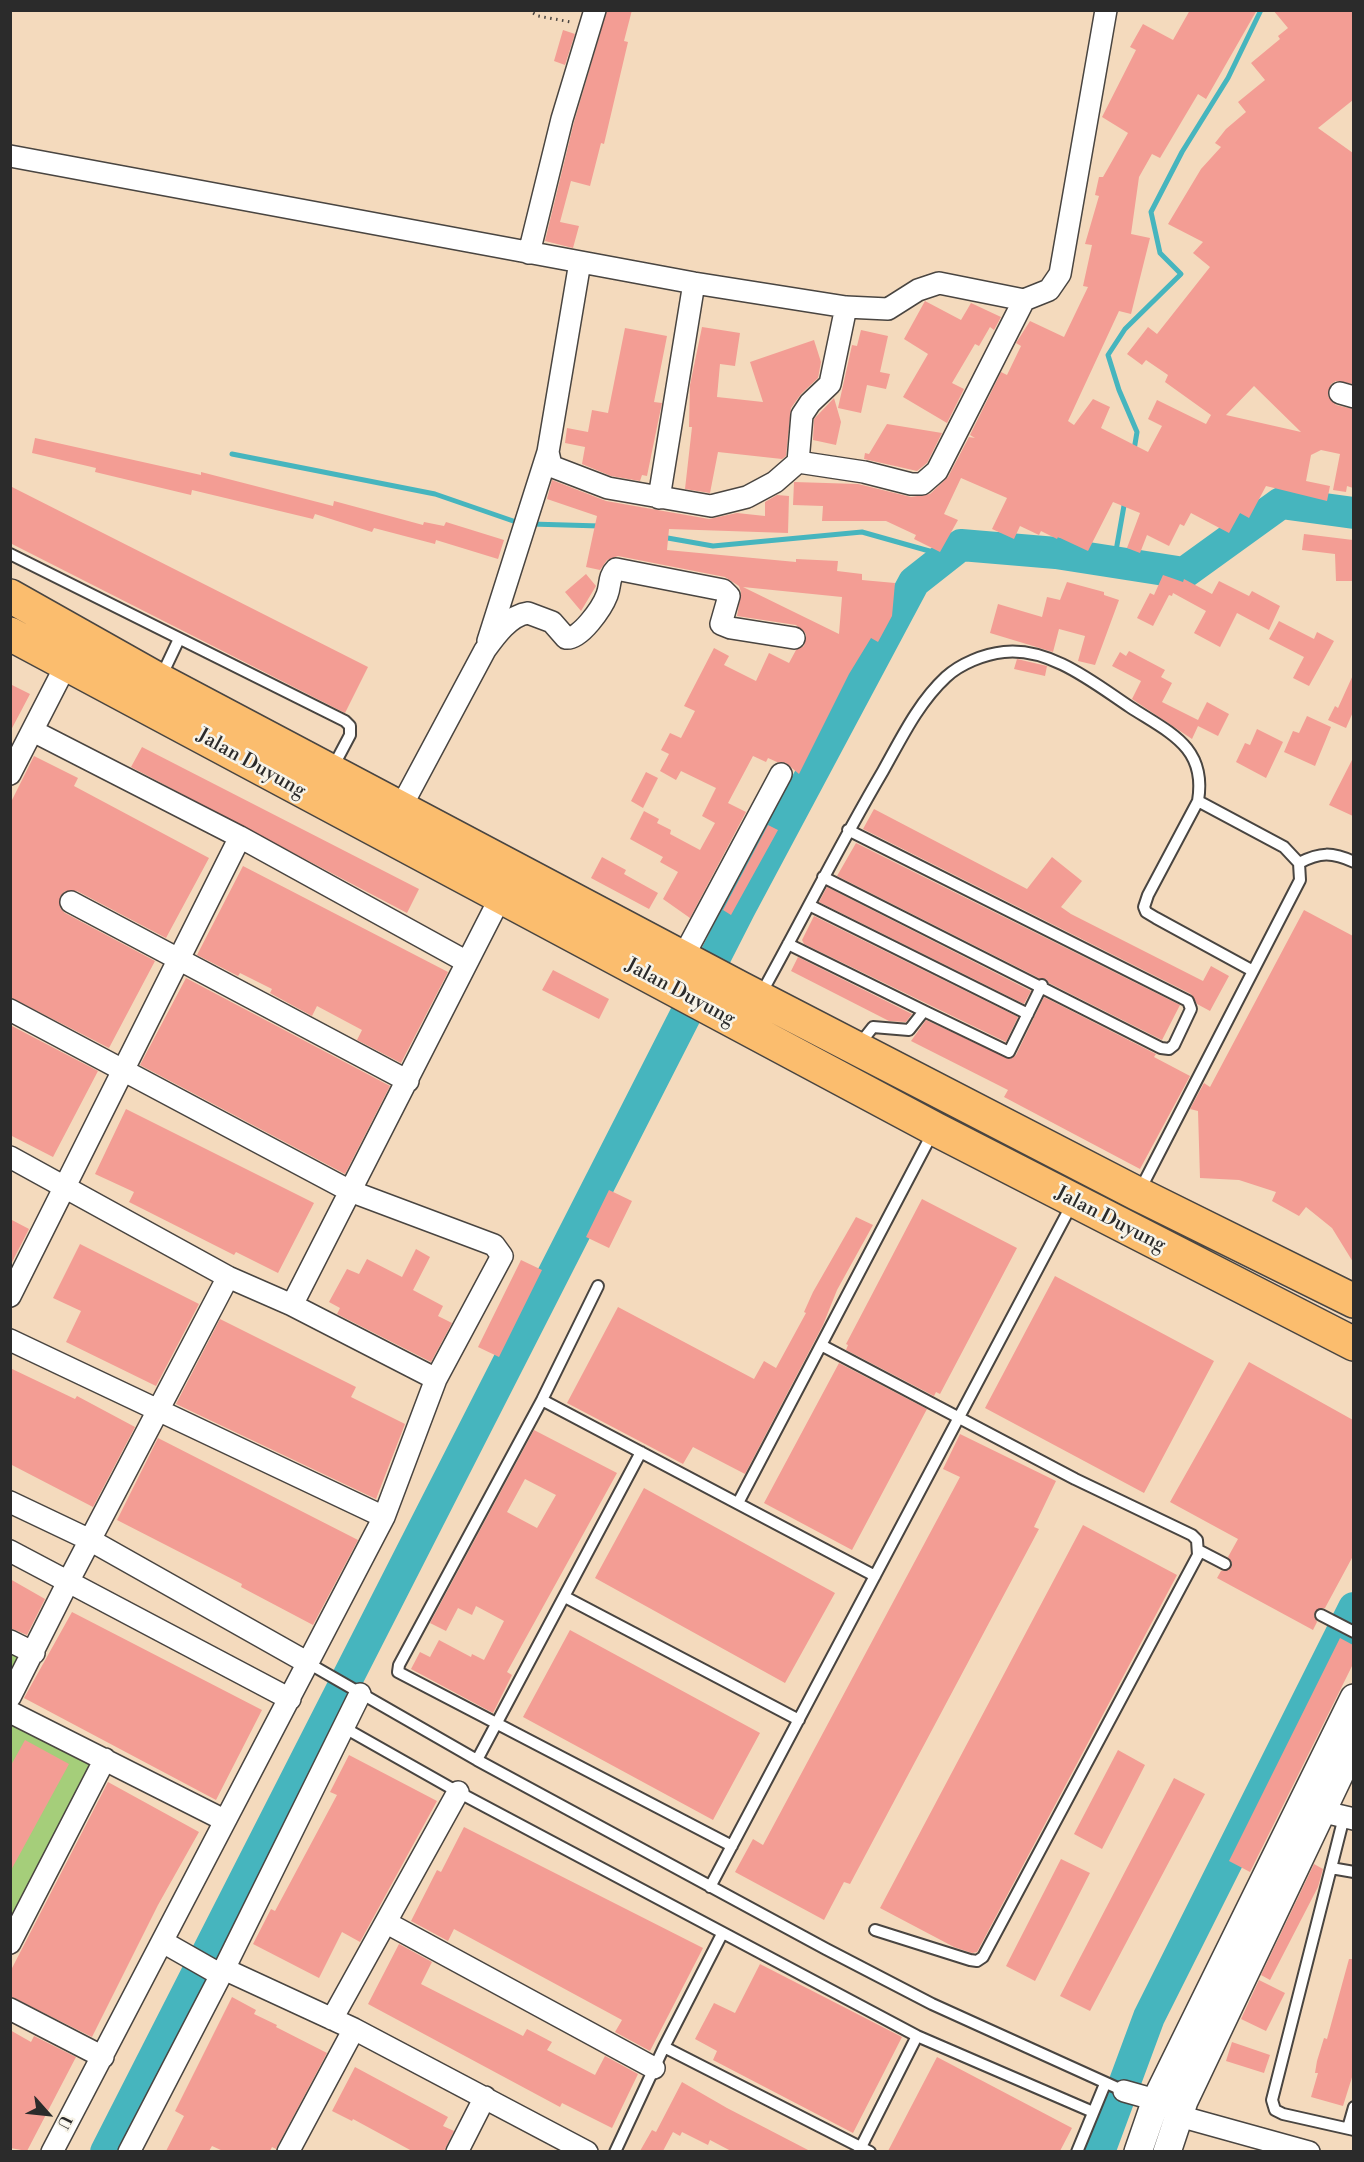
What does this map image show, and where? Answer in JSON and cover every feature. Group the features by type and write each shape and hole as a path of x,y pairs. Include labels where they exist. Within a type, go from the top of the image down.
{"highway":[{"name":"Jalan Duyung","path":"10,596 159,680 401,807 680,968 724,1016 849,1063 1138,1194 1353,1301"},
{"name":"Jalan Duyung","path":"10,634 500,898 680,968 749,992 849,1063 935,1129 1353,1344"},
{"path":"237,757 253,729"},
{"path":"1305,1320 1323,1287"}],"street":[{"path":"10,156 694,283 846,307 888,309 918,290 939,284 1024,300 1049,290 1060,274 1106,10"},
{"path":"529,253 562,119 593,18"},
{"path":"401,807 485,650 548,452 580,262"},
{"path":"659,498 694,283"},
{"path":"798,462 864,472 911,484 928,481 937,471 1024,300"},
{"path":"548,452 551,465 608,488 711,506 747,497 783,477 798,462 802,415 810,403 830,384 846,307"},
{"path":"485,650 512,620 523,614 535,614 552,622 566,638 574,637 585,627 607,595 611,575 621,568 723,590 729,596 721,624 731,628 794,638"},
{"path":"10,774 67,663"},
{"path":"33,731 240,837 467,962"},
{"path":"680,968 782,774"},
{"path":"10,1296 240,837"},
{"path":"292,1305 500,898"},
{"path":"70,902 408,1081"},
{"path":"10,1010 350,1191 494,1245 500,1250 499,1264 436,1379 384,1516 314,1667 290,1699 224,1820 52,2151"},
{"path":"10,1157 228,1277 292,1305 436,1379"},
{"path":"10,1697 228,1277"},
{"path":"10,1340 384,1516"},
{"path":"10,1502 90,1540 314,1667"},
{"path":"10,1551 69,1580 290,1699"},
{"path":"10,1641 34,1653"},
{"path":"129,2151 343,1727 356,1692"},
{"path":"1138,2151 1156,2100 1330,1813 1353,1698"},
{"path":"10,1712 224,1820"},
{"path":"1167,2151 1182,2109 1330,1813 1353,1744"},
{"path":"10,1943 105,1759"},
{"path":"332,2019 458,1792"},
{"path":"387,1923 654,2068"},
{"path":"162,1942 221,1972 354,2029 587,2151"},
{"path":"10,2009 102,2057"},
{"path":"288,2151 354,2029"},
{"path":"1115,2088 1309,2151"},
{"path":"456,2151 485,2097"}],"lane":[{"path":"10,554 345,721 350,726 351,735 331,771"},
{"path":"159,680 179,639"},
{"path":"749,992 788,944 848,830 920,707 947,676 974,660 1003,652 1024,652 1074,670 1167,732 1189,750 1196,760 1200,787 1198,801 1148,895 1144,907 1146,912 1156,918 1252,971"},
{"path":"1138,1194 1300,880 1299,863 1284,848 1198,801"},
{"path":"823,877 1161,1048 1169,1049 1174,1045 1191,1009 1188,1001 848,830"},
{"path":"1299,863 1326,852 1353,862"},
{"path":"808,905 1028,1014"},
{"path":"788,944 1007,1052 1042,986"},
{"path":"849,1063 873,1027 909,1030 924,1011"},
{"path":"738,1503 935,1129"},
{"path":"710,1887 1073,1201"},
{"path":"598,1286 542,1400 398,1667 398,1672 732,1846"},
{"path":"821,1345 1075,1479 1192,1535 1197,1540 1198,1550 983,1957 977,1961 970,1960 875,1930"},
{"path":"542,1400 875,1576"},
{"path":"477,1760 641,1452"},
{"path":"1198,1550 1225,1564"},
{"path":"565,1597 799,1720"},
{"path":"1321,1615 1353,1632"},
{"path":"314,1667 477,1760 710,1887 932,2004 1115,2088 1093,2112 1077,2151"},
{"path":"343,1727 458,1792 917,2036 1093,2112"},
{"path":"1330,1813 1331,1868 1272,2100 1275,2110 1283,2114 1351,2129 1353,2107"},
{"path":"1331,1868 1353,1872"},
{"path":"615,2151 664,2046 722,1934"},
{"path":"664,2046 864,2150 917,2036"}],"path":[{"path":"528,10 538,16 593,18"}],"green space":[{"path":"11,1652 32,1663 13,1706 102,1749 11,1925"}],"building":[{"path":"607,10 632,10 624,41 628,42 604,144 601,143 590,186 571,181 560,222 579,226 573,248 545,241 574,122"},
{"path":"1190,10 1257,10 1206,99 1198,94 1160,158 1152,154 1139,177 1131,234 1150,238 1131,314 1119,311 1068,421 1074,425 1093,399 1110,407 1101,428 1148,452 1162,426 1148,419 1157,400 1206,424 1211,415 1165,382 1168,375 1146,360 1142,365 1127,354 1148,327 1157,334 1210,267 1193,253 1203,242 1168,224 1201,169 1221,147 1215,143 1226,129 1246,112 1238,102 1265,80 1251,63 1280,39 1278,36 1288,28 1273,10 1353,10 1353,100 1318,128 1353,153 1353,384 1336,381 1331,384 1328,396 1336,405 1353,409 1353,488 1347,486 1346,492 1333,490 1340,454 1321,450 1311,455 1306,481 1330,486 1327,501 1266,486 1249,518 1240,513 1229,533 1191,513 1184,526 1180,524 1169,546 1147,535 1140,553 1127,548 1140,513 1113,502 1088,551 1058,537 1057,539 1041,531 1039,535 1020,526 1014,539 992,529 1007,498 961,478 944,514 958,520 940,552 914,539 916,535 886,521 822,521 823,506 793,505 794,482 858,484 911,497 930,494 948,477 969,437 975,438 970,435 1001,372 1007,375 1021,346 1016,343 1030,321 1064,337 1088,287 1083,286 1092,245 1085,244 1099,196 1095,195 1099,177 1103,177 1128,133 1102,117 1136,50 1130,47 1143,24 1173,40","holes":["1254,386 1301,432 1226,415"]},
{"path":"563,30 575,34 565,65 554,61"},
{"path":"925,301 961,320 971,303 1001,317 994,330 990,327 979,346 975,344 952,383 964,389 947,423 903,397 928,354 904,339"},
{"path":"702,327 740,333 735,366 720,364 717,397 763,402 750,362 814,340 821,362 818,378 801,394 791,408 786,456 782,459 718,452 710,493 685,489 692,427 689,427 690,385"},
{"path":"625,328 667,336 654,402 662,403 647,476 642,475 640,481 611,476 582,464 585,447 565,443 567,428 588,432 592,410 608,413"},
{"path":"861,330 888,336 880,372 890,374 886,389 867,385 861,413 838,408 852,345 857,346"},
{"path":"834,398 841,422 836,445 813,440 814,419"},
{"path":"887,424 942,433 927,463 917,471 864,459 865,453 869,454"},
{"path":"35,438 201,475 201,472 333,506 334,501 423,525 424,522 444,526 446,522 504,540 498,559 436,540 435,544 374,528 372,532 315,514 313,519 192,490 191,495 95,472 96,468 32,453"},
{"path":"552,480 606,501 709,519 737,513 765,516 765,502 777,495 789,496 788,533 669,529 667,550 796,562 796,559 838,561 837,571 862,574 862,580 895,583 892,616 878,642 871,638 849,674 799,774 786,763 768,758 766,762 753,756 728,803 746,812 690,918 663,899 678,872 660,862 663,857 630,839 644,811 659,819 657,823 671,830 670,834 700,850 715,823 702,816 716,788 681,771 676,780 660,771 669,754 661,750 670,733 681,738 695,711 684,706 714,648 729,656 724,665 756,681 769,653 789,663 796,650 804,646 806,634 796,625 737,616 741,592 739,586 725,577 618,556 607,560 600,570 586,567 597,516 547,499","holes":["743,587 842,597 839,634"]},
{"path":"10,486 368,667 345,713 10,543"},
{"path":"1304,534 1353,540 1353,581 1336,581 1335,554 1302,550"},
{"path":"586,574 596,586 581,611 565,592"},
{"path":"1163,575 1183,582 1184,579 1212,594 1219,581 1249,596 1252,591 1280,606 1269,630 1237,613 1220,647 1194,633 1206,611 1173,593 1172,596 1169,595 1153,626 1137,618 1150,593 1154,595"},
{"path":"1067,582 1104,592 1104,595 1119,600 1095,665 1078,661 1085,636 1059,629 1053,652 990,633 998,604 1042,617 1047,597 1060,600"},
{"path":"1279,621 1314,639 1317,632 1334,641 1309,686 1293,678 1304,657 1269,639"},
{"path":"1129,651 1165,670 1161,677 1172,683 1162,702 1198,720 1207,702 1229,714 1218,736 1198,726 1192,739 1132,699 1141,681 1112,666 1120,652 1126,656"},
{"path":"1017,659 1047,666 1045,676 1014,669"},
{"path":"1353,675 1353,712 1346,728 1328,720 1335,706 1338,708"},
{"path":"10,684 30,694 10,732"},
{"path":"1307,716 1331,727 1315,766 1284,752 1293,731 1299,733"},
{"path":"1257,729 1283,742 1266,778 1236,762 1245,743 1250,745"},
{"path":"142,747 419,889 407,913 131,767"},
{"path":"34,756 78,778 74,786 209,858 166,938 77,891 65,891 60,897 60,908 65,913 155,961 109,1048 10,997 10,804"},
{"path":"1353,758 1353,816 1329,805"},
{"path":"646,772 658,778 643,808 631,801"},
{"path":"874,809 1027,889 1052,857 1082,881 1061,907 1071,914 1203,981 1211,966 1229,976 1210,1011 1197,1004 1191,994 863,829"},
{"path":"768,825 778,830 731,915 723,910"},
{"path":"856,843 1180,1005 1162,1040 1049,983 1046,979 1039,978 837,876"},
{"path":"602,857 626,870 624,874 658,893 649,909 591,878"},
{"path":"243,866 448,972 401,1063 357,1040 362,1030 317,1006 312,1016 270,993 272,989 240,973 238,976 197,955"},
{"path":"827,887 1031,991 1024,1004 819,902"},
{"path":"1304,910 1353,936 1353,1262 1332,1228 1306,1207 1299,1216 1272,1201 1276,1192 1239,1180 1200,1178 1198,1111 1190,1109 1204,1083 1210,1087"},
{"path":"814,916 1018,1017 1006,1042 804,944 802,940"},
{"path":"798,957 912,1014 906,1022 889,1021 791,971"},
{"path":"553,970 609,999 599,1019 542,990"},
{"path":"186,978 390,1086 345,1174 140,1065"},
{"path":"1044,997 1156,1054 1154,1057 1190,1076 1140,1169 1004,1097 1008,1090 911,1041 926,1020 1010,1059 1016,1055"},
{"path":"10,1025 98,1071 53,1157 10,1135"},
{"path":"126,1109 314,1203 278,1273 236,1252 234,1255 129,1202 134,1192 95,1174"},
{"path":"609,1190 632,1201 609,1248 586,1237"},
{"path":"922,1199 1017,1248 940,1394 936,1392 934,1396 846,1350 848,1345 846,1344"},
{"path":"856,1217 873,1225 837,1290 823,1325 745,1474 693,1447 683,1464 567,1403 618,1307 754,1379 764,1361 776,1368 806,1313 804,1312 813,1292"},
{"path":"10,1219 29,1229 10,1266"},
{"path":"80,1244 199,1304 156,1386 66,1342 81,1311 53,1298"},
{"path":"416,1249 430,1257 413,1290 443,1306 438,1316 452,1323 431,1362 337,1314 340,1308 329,1302 347,1269 359,1274 367,1259 402,1277"},
{"path":"521,1260 542,1270 499,1357 478,1347"},
{"path":"1055,1276 1214,1361 1144,1493 985,1408"},
{"path":"220,1319 356,1387 351,1397 405,1424 376,1499 176,1404"},
{"path":"1249,1362 1353,1420 1353,1556 1325,1608 1315,1611 1314,1616 1317,1622 1313,1630 1217,1578 1221,1571 1231,1568 1232,1563 1228,1557 1238,1539 1170,1502"},
{"path":"839,1363 927,1409 852,1550 764,1503"},
{"path":"10,1368 75,1399 77,1396 135,1427 93,1507 10,1464"},
{"path":"534,1430 617,1473 507,1672 512,1675 493,1713 411,1669 420,1652 430,1657 439,1640 471,1657 472,1654 484,1660 504,1621 476,1606 472,1615 458,1608 446,1631 430,1623","holes":["525,1479 556,1495 537,1528 507,1512"]},
{"path":"960,1434 1056,1481 1034,1527 1039,1529 850,1884 844,1882 824,1920 735,1872 753,1839 763,1845 960,1477 943,1469"},
{"path":"158,1438 358,1540 313,1625 241,1587 242,1584 117,1520"},
{"path":"644,1488 835,1593 785,1683 595,1578"},
{"path":"1083,1525 1177,1575 977,1952 972,1953 954,1947 880,1908"},
{"path":"10,1579 45,1599 27,1635 10,1628"},
{"path":"72,1612 262,1710 216,1800 24,1698"},
{"path":"570,1630 760,1733 713,1820 523,1717"},
{"path":"1340,1638 1353,1645 1353,1664 1250,1872 1229,1861"},
{"path":"25,1740 69,1764 10,1872 10,1767"},
{"path":"1118,1750 1145,1765 1102,1849 1074,1834"},
{"path":"349,1755 437,1801 360,1942 342,1932 319,1978 253,1944 271,1909 275,1911 337,1795 330,1792"},
{"path":"1174,1778 1205,1794 1090,2011 1060,1996"},
{"path":"108,1782 199,1832 158,1905 92,2037 10,1996 10,1972"},
{"path":"464,1827 703,1948 650,2051 615,2032 622,2020 454,1929 448,1941 411,1921 437,1870 441,1872"},
{"path":"1061,1859 1090,1873 1035,1981 1006,1966"},
{"path":"1314,1864 1323,1869 1318,1887 1270,1980 1261,1975"},
{"path":"399,1944 432,1962 421,1984 523,2036 527,2029 552,2042 547,2050 595,2075 605,2056 638,2074 612,2128 562,2103 560,2107 368,2004"},
{"path":"1349,1959 1353,1959 1353,2074 1343,2106 1311,2097 1318,2073 1315,2073 1317,2061 1324,2038 1327,2039"},
{"path":"760,1964 902,2037 853,2133 713,2060 717,2051 695,2039 714,2003 735,2013"},
{"path":"1259,1980 1285,1993 1266,2031 1241,2019"},
{"path":"232,1997 256,2010 254,2014 277,2025 276,2027 327,2053 276,2149 272,2147 270,2151 223,2151 212,2146 209,2151 166,2151 184,2116 175,2111"},
{"path":"10,2030 31,2042 34,2036 76,2057 27,2151 10,2148"},
{"path":"1232,2042 1270,2055 1264,2073 1226,2061"},
{"path":"937,2057 1072,2128 1060,2151 888,2151"},
{"path":"355,2067 448,2117 443,2126 454,2131 444,2151 412,2151 353,2119 352,2121 332,2111"},
{"path":"682,2082 810,2151 731,2151 710,2140 708,2145 682,2132 680,2136 673,2132 663,2151 640,2151 652,2130 656,2132"}],"waterway":[{"path":"1134,450 1137,432 1119,390 1108,355 1125,329 1181,274 1160,253 1151,212 1182,152 1228,78 1261,10"},
{"path":"232,454 435,494 519,523"},
{"path":"1114,562 1125,500"},
{"path":"106,2152 740,908 914,582 961,545 1056,553 1184,573 1281,503 1354,513"},
{"path":"531,524 600,526"},
{"path":"662,537 713,546 862,532 947,556"},
{"path":"1099,2152 1149,2017 1354,1608"}]}
